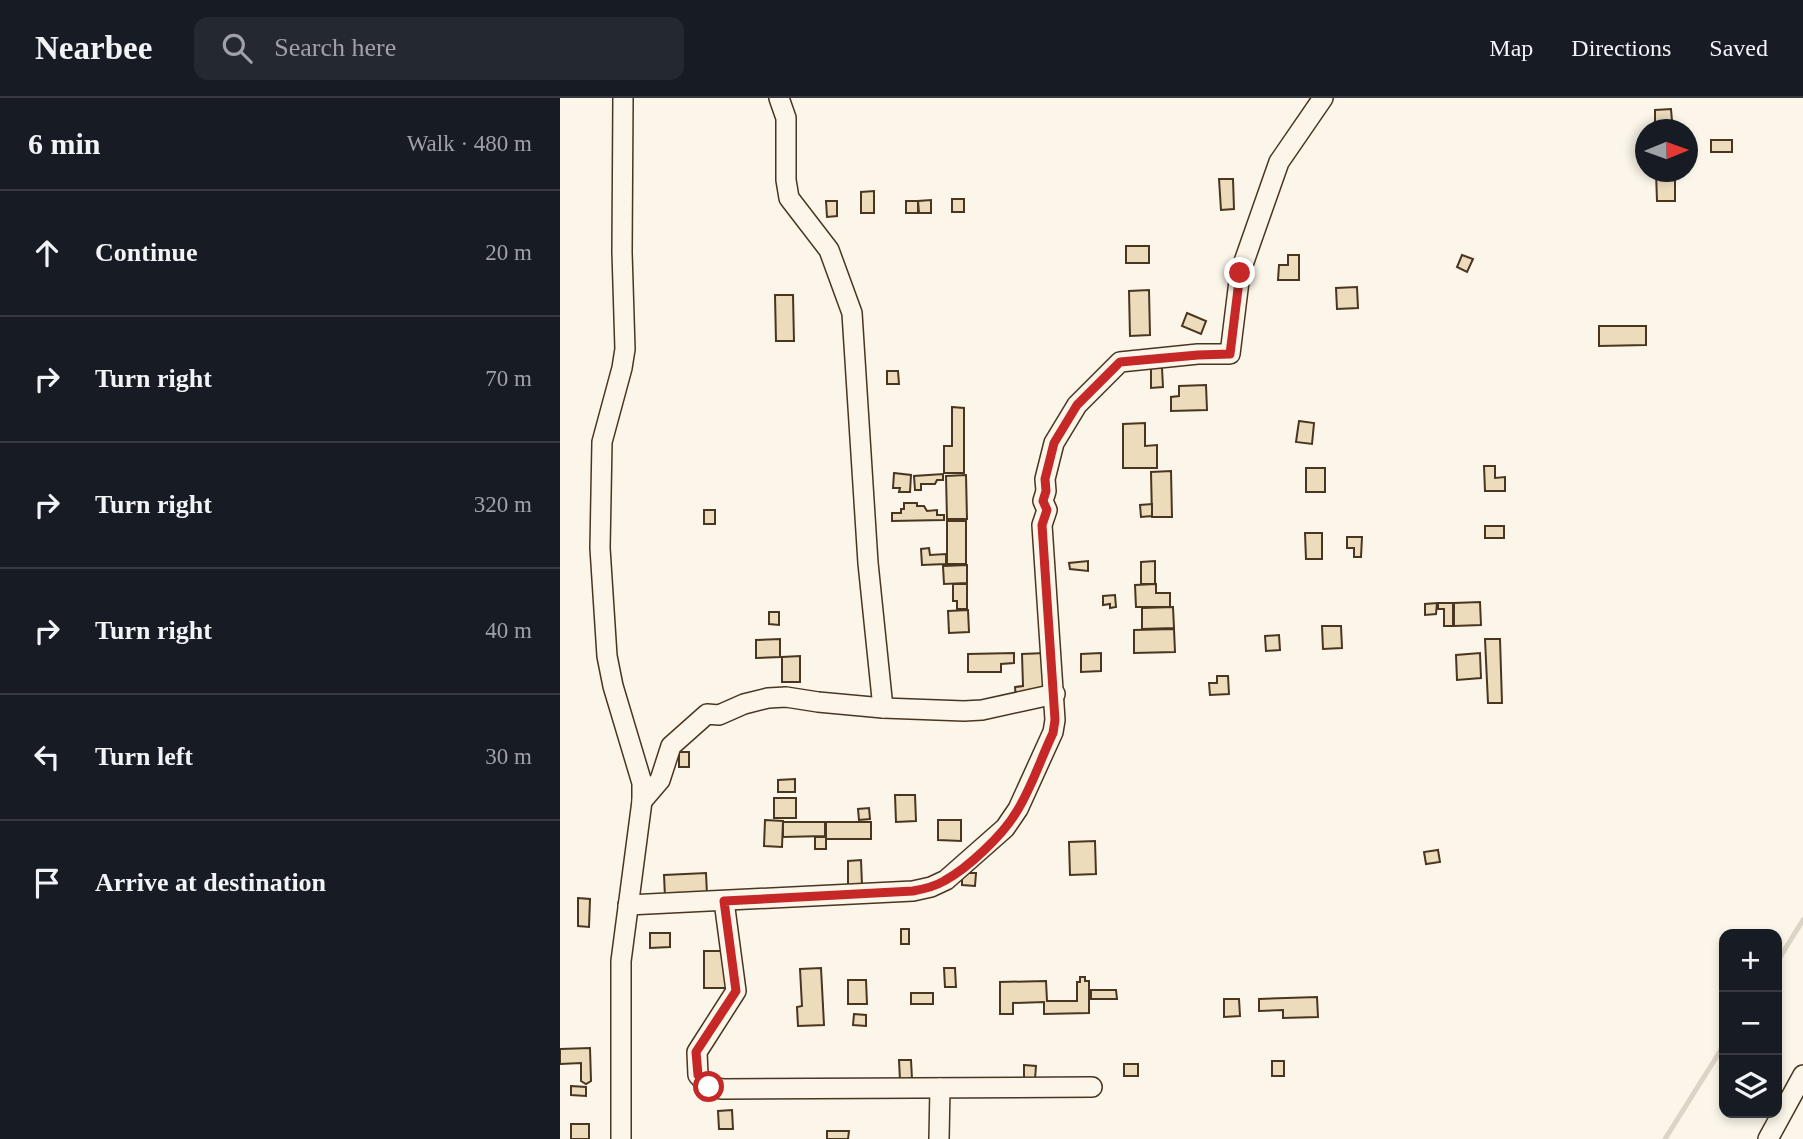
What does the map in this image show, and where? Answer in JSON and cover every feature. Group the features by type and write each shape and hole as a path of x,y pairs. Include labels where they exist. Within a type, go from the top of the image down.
{"street":[{"path":"621,1139 621,961 642,802 640,774 613,686 607,656 600,548 602,442 625,349 622,252 623,98"},
{"path":"779,98 786,118 786,180 789,198 829,250 852,313 868,563 883,708"},
{"path":"628,905 913,891 946,880 1005,828 1018,809 1053,733 1055,694 1042,525 1047,510 1043,501 1045,479 1054,443 1077,405 1120,362 1230,354 1240,273 1279,162 1323,98"},
{"path":"642,802 660,780 671,746 707,714 719,715 744,704 786,697 883,708 982,710 1055,694"},
{"path":"724,901 736,991 696,1052 698,1075 709,1087 1092,1087"},
{"path":"1768,1139 1803,1075"},
{"path":"939,1139 940,1088"}],"building":[{"path":"1671,109 1672,119 1655,119 1655,110"},
{"path":"1711,140 1732,140 1732,152 1711,152"},
{"path":"1219,179 1233,179 1234,209 1221,210"},
{"path":"1656,182 1675,182 1675,201 1657,201"},
{"path":"874,191 874,213 861,213 861,192"},
{"path":"952,199 964,199 964,212 952,212"},
{"path":"931,200 931,213 919,213 918,201"},
{"path":"826,201 837,201 837,216 827,217"},
{"path":"906,201 918,201 918,213 906,213"},
{"path":"1126,246 1149,246 1149,263 1126,263"},
{"path":"1288,255 1299,255 1299,280 1278,280 1279,265 1288,265"},
{"path":"1462,255 1473,259 1467,272 1457,267"},
{"path":"1357,287 1358,308 1337,309 1336,288"},
{"path":"1149,290 1150,335 1130,336 1129,291"},
{"path":"775,295 793,295 794,341 776,341"},
{"path":"1187,313 1206,321 1201,334 1182,326"},
{"path":"1599,326 1646,326 1646,345 1599,346"},
{"path":"1151,368 1162,368 1163,387 1151,388"},
{"path":"887,371 898,371 899,384 887,384"},
{"path":"1206,385 1207,410 1171,411 1171,397 1179,396 1179,386"},
{"path":"952,407 964,408 964,473 944,473 944,446 952,446"},
{"path":"1299,421 1314,423 1312,444 1296,442"},
{"path":"1145,423 1145,446 1157,445 1157,468 1123,468 1123,424"},
{"path":"1484,466 1495,466 1495,478 1505,477 1505,491 1485,491"},
{"path":"1306,468 1325,468 1325,492 1306,492"},
{"path":"1171,471 1172,517 1152,517 1151,472"},
{"path":"894,473 911,475 910,492 899,492 900,488 893,488"},
{"path":"943,474 943,480 937,480 935,484 921,484 921,490 915,490 914,476"},
{"path":"966,475 967,519 947,519 946,476"},
{"path":"904,503 917,503 917,506 924,506 927,511 937,510 937,515 944,515 944,520 892,521 892,513 901,513"},
{"path":"1152,504 1152,516 1141,517 1140,505"},
{"path":"704,510 715,510 715,524 704,524"},
{"path":"947,521 966,521 966,564 947,564"},
{"path":"1485,526 1504,526 1504,538 1485,538"},
{"path":"1305,533 1322,533 1322,559 1306,559"},
{"path":"1347,537 1362,537 1361,557 1354,557 1354,548 1347,548"},
{"path":"929,548 930,555 946,554 946,564 922,565 921,549"},
{"path":"1088,561 1088,571 1070,569 1069,563"},
{"path":"1155,561 1155,584 1141,584 1141,562"},
{"path":"967,565 967,583 944,584 943,566"},
{"path":"953,584 967,584 967,609 957,609 957,601 953,601"},
{"path":"1156,584 1156,593 1170,593 1170,607 1136,607 1135,585"},
{"path":"1115,595 1116,607 1103,605 1103,596"},
{"path":"1480,602 1481,625 1454,626 1454,603"},
{"path":"1437,603 1436,614 1425,615 1425,604"},
{"path":"1438,603 1453,603 1453,626 1444,626 1444,609 1438,609"},
{"path":"1173,607 1174,628 1142,629 1142,608"},
{"path":"968,610 969,632 949,633 948,611"},
{"path":"769,612 779,612 779,625 769,624"},
{"path":"1322,626 1341,626 1342,648 1323,649"},
{"path":"1174,629 1175,652 1134,653 1134,630"},
{"path":"1279,635 1280,650 1266,651 1265,636"},
{"path":"780,639 780,657 756,658 756,640"},
{"path":"1485,639 1500,639 1502,703 1488,703"},
{"path":"1014,653 1014,663 1001,664 1001,672 968,672 968,654"},
{"path":"1045,653 1047,697 1016,698 1015,687 1023,686 1022,654"},
{"path":"1101,653 1101,671 1081,672 1081,654"},
{"path":"1480,653 1481,678 1457,680 1456,655"},
{"path":"800,656 800,682 782,682 782,657"},
{"path":"1217,676 1228,676 1229,694 1210,695 1209,683 1217,683"},
{"path":"679,752 689,752 689,767 679,767"},
{"path":"795,779 795,792 778,792 778,780"},
{"path":"895,795 915,795 916,821 896,822"},
{"path":"774,798 796,798 796,818 774,818"},
{"path":"869,808 870,819 859,820 858,809"},
{"path":"765,820 783,821 782,847 764,846"},
{"path":"938,820 961,820 961,841 938,840"},
{"path":"783,822 825,822 825,836 783,837"},
{"path":"826,822 871,822 871,839 826,839"},
{"path":"815,837 826,837 826,849 815,849"},
{"path":"1095,841 1096,874 1070,875 1069,842"},
{"path":"1438,850 1440,862 1426,864 1424,852"},
{"path":"861,860 862,885 848,885 848,861"},
{"path":"706,873 707,895 665,897 664,875"},
{"path":"962,873 976,873 975,886 962,885"},
{"path":"578,898 590,899 589,927 578,926"},
{"path":"901,929 909,929 909,944 901,944"},
{"path":"650,933 670,933 670,947 650,948"},
{"path":"704,951 726,951 726,988 704,988"},
{"path":"821,968 824,1025 798,1026 797,1007 802,1006 800,969"},
{"path":"944,968 955,968 956,987 945,987"},
{"path":"1080,977 1089,981 1089,1013 1044,1014 1044,1002 1013,1003 1013,1014 1000,1014 1000,982 1046,981 1047,1001 1077,1001 1077,982 1080,982"},
{"path":"848,980 866,980 867,1004 848,1004"},
{"path":"1091,990 1116,990 1117,999 1091,999"},
{"path":"911,993 933,993 933,1004 911,1004"},
{"path":"1317,997 1318,1017 1283,1018 1283,1010 1259,1011 1259,999"},
{"path":"1224,999 1239,999 1240,1016 1224,1017"},
{"path":"854,1014 866,1015 866,1026 853,1025"},
{"path":"590,1048 591,1081 586,1084 581,1081 581,1063 560,1064 560,1049"},
{"path":"899,1060 911,1060 912,1079 900,1080"},
{"path":"1272,1061 1284,1061 1284,1076 1272,1076"},
{"path":"1124,1064 1138,1064 1138,1076 1124,1076"},
{"path":"1024,1065 1036,1066 1035,1079 1024,1079"},
{"path":"571,1086 586,1087 586,1096 571,1095"},
{"path":"732,1110 733,1129 719,1129 718,1111"},
{"path":"571,1124 589,1124 589,1139 571,1139"},
{"path":"827,1131 849,1131 848,1139 827,1139"}],"waterway":[{"path":"1782,954 1803,920"},
{"path":"1665,1139 1719,1053"}],"route":[{"path":"709,1087 698,1075 696,1052 736,991 724,901 913,891 931,887 962,868 1005,828 1018,809 1053,733 1055,720 1042,525 1047,510 1043,501 1045,479 1054,443 1077,405 1120,362 1230,354 1240,273"}]}
